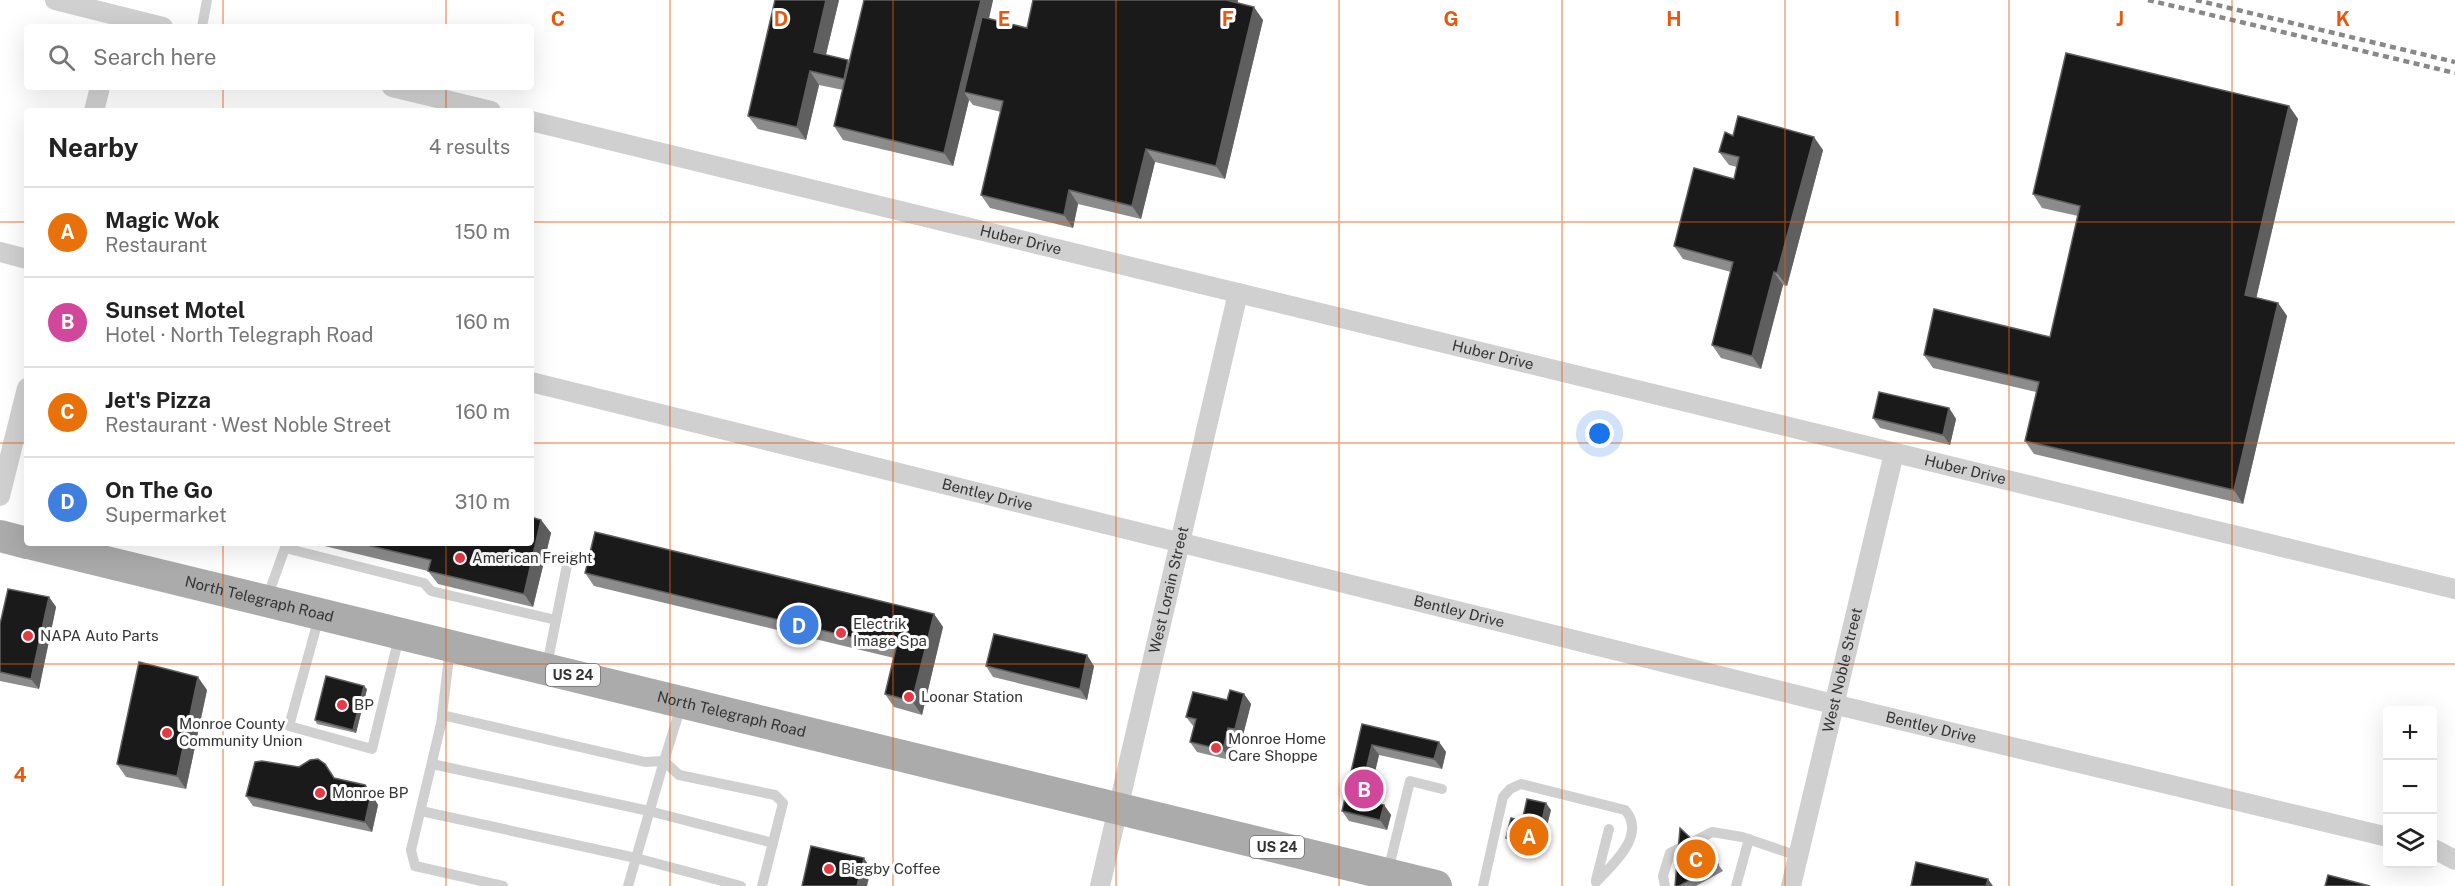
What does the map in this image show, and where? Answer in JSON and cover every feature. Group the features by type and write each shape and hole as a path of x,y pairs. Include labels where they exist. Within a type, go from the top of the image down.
{"main road":[{"name":"North Telegraph Road","path":"0,536 24,542"},
{"name":"North Telegraph Road","path":"40,546 1118,808 1385,880 1436,886"}],"street":[{"path":"55,0 152,24"},
{"path":"95,108 99,90"},
{"path":"404,90 479,108"},
{"name":"Huber Drive","path":"534,122 2455,589"},
{"path":"0,252 24,258"},
{"name":"West Lorain Street","path":"1100,886 1182,542 1238,293"},
{"name":"Bentley Drive","path":"534,383 1833,704 2383,836"},
{"path":"0,496 7,436 24,395"},
{"name":"West Noble Street","path":"1791,886 1894,453"},
{"path":"2437,850 2455,860"}],"lane":[{"path":"203,24 207,0"},
{"path":"266,601 285,548 424,582 431,591 556,620"},
{"path":"547,669 569,555"},
{"path":"320,614 289,726 372,749 400,633"},
{"path":"451,645 442,715 411,850 415,866 503,886"},
{"path":"628,886 682,702"},
{"path":"442,715 645,762 664,761 679,776 775,795 783,803 762,886"},
{"path":"432,764 649,811 773,843"},
{"path":"1385,880 1410,781 1442,789"},
{"path":"1483,886 1503,797 1510,789 1521,784 1625,810 1632,818 1632,833 1620,857 1595,884"},
{"path":"421,811 636,858 741,886"},
{"path":"1595,884 1608,829"},
{"path":"1665,886 1663,876 1670,853 1712,832 1749,839 1798,856"},
{"path":"1737,886 1749,839"}],"building":[{"path":"775,0 826,0 814,52 848,60 844,79 810,71 797,127 748,116"},
{"path":"864,0 981,0 944,153 834,126"},
{"path":"1033,0 1226,0 1254,7 1216,166 1146,149 1132,206 1069,190 1064,215 981,195 1003,101 964,92 982,17 1027,28"},
{"path":"2066,53 2289,106 2245,295 2278,303 2234,490 2025,441 2039,382 1924,355 1934,309 2050,337 2080,206 2033,194"},
{"path":"1738,116 1814,137 1752,356 1712,345 1733,262 1674,246 1694,168 1734,179 1739,157 1719,152 1725,132 1733,136"},
{"path":"1879,392 1949,408 1943,435 1873,418"},
{"path":"534,518 541,520 524,594 428,571 431,560 371,546 534,546"},
{"path":"595,532 934,614 912,701 885,694 896,648 585,573"},
{"name":"NAPA Auto Parts","path":"8,589 49,597 31,679 0,672 0,624"},
{"path":"994,634 1087,655 1080,689 986,666"},
{"name":"Monroe County Community Union","path":"139,662 198,677 177,776 117,764"},
{"path":"326,676 364,686 353,730 315,720"},
{"path":"1230,690 1244,694 1235,729 1228,728 1223,750 1190,742 1196,719 1186,717 1193,692 1227,700"},
{"path":"1362,724 1439,742 1434,759 1372,745 1359,799 1384,805 1380,820 1342,811"},
{"path":"318,759 325,764 334,778 365,785 371,795 365,822 246,796 255,762 299,767 310,760"},
{"path":"1527,799 1546,803 1536,846 1506,838 1511,818 1522,821"},
{"path":"1680,828 1718,864 1679,886 1675,886"},
{"path":"811,846 864,858 857,886 802,886"},
{"path":"1916,862 1988,879 1986,886 1911,886"},
{"path":"2328,875 2370,886 2325,886"}],"railway":[{"path":"2148,0 2455,73"},
{"path":"2196,0 2455,62"}],"place":[{"name":"American Freight","path":"460,558"},
{"name":"On The Go","path":"799,625"},
{"name":"Electrik Image Spa","path":"841,633"},
{"name":"NAPA Auto Parts","path":"28,636"},
{"name":"Loonar Station","path":"909,697"},
{"name":"BP","path":"342,705"},
{"name":"Monroe County Community Union","path":"167,733"},
{"name":"Monroe Home Care Shoppe","path":"1216,748"},
{"name":"Sunset Motel","path":"1364,789"},
{"name":"Monroe BP","path":"320,793"},
{"name":"Magic Wok","path":"1529,836"},
{"name":"Jet's Pizza","path":"1696,859"},
{"name":"Biggby Coffee","path":"829,869"}]}
